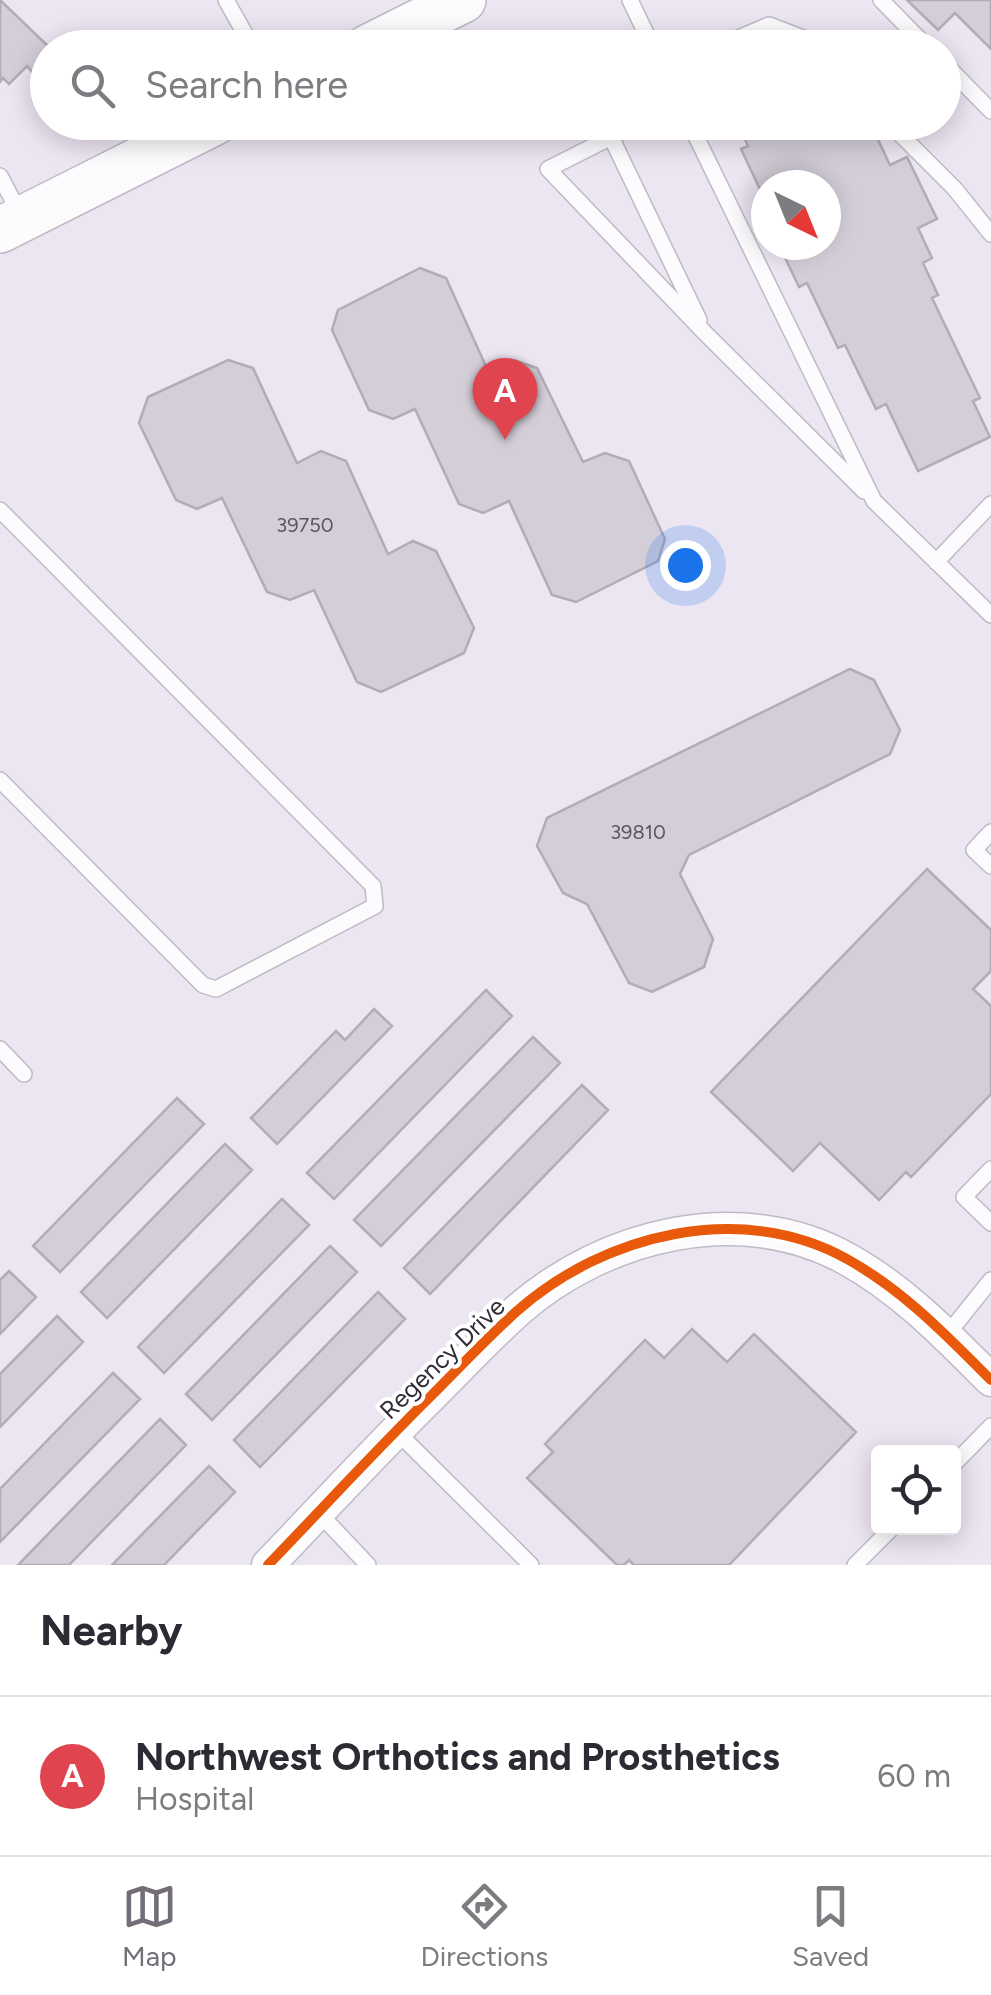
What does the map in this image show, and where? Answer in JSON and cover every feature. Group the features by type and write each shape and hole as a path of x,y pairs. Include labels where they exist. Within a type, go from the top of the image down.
{"main road":[{"path":"398,30 441,5"},
{"path":"11,225 179,140"}],"street":[{"name":"Regency Drive","path":"268,1565 396,1431 532,1300 614,1251 674,1233 731,1228 792,1237 844,1256 894,1287 991,1380"}],"lane":[{"path":"226,0 243,30"},
{"path":"630,0 644,30"},
{"path":"881,0 910,30"},
{"path":"757,30 769,25 782,30"},
{"path":"961,80 991,111"},
{"path":"605,140 548,169 705,333 991,615"},
{"path":"612,140 705,333"},
{"path":"698,140 874,501"},
{"path":"906,140 991,234"},
{"path":"0,176 11,225"},
{"path":"936,562 987,508"},
{"path":"987,508 991,530"},
{"path":"0,510 373,886 375,906 216,989 203,985 0,780"},
{"path":"991,832 974,850 991,866"},
{"path":"0,1050 24,1074"},
{"path":"991,1169 964,1197 991,1223"},
{"path":"946,1336 991,1280"},
{"path":"961,1457 991,1426"},
{"path":"396,1431 530,1565"},
{"path":"318,1512 368,1565"},
{"path":"855,1565 885,1535"}],"building":[{"path":"0,0 31,30 30,70 27,66 9,84 3,78 0,82"},
{"path":"907,0 991,0 991,49 955,13 938,30"},
{"path":"745,140 878,140 890,165 907,157 937,219 918,228 932,258 923,263 938,295 932,298 980,398 973,401 990,437 918,471 886,404 876,409 845,345 838,348 807,283 799,287 786,260 841,260 841,170 751,170 741,149 748,146"},
{"path":"420,268 446,278 489,373 514,360 537,368 583,462 605,453 629,461 665,539 658,561 576,602 552,595 509,501 483,513 459,504 415,409 393,419 369,410 332,330 338,310"},
{"path":"228,360 253,368 297,463 321,451 346,461 388,554 413,541 436,551 474,628 464,653 381,692 357,682 314,590 290,600 267,592 222,498 197,509 176,500 139,423 148,397"},
{"path":"850,669 874,680 900,730 890,754 689,855 680,874 713,939 704,967 652,992 629,983 587,904 563,893 537,846 547,818"},
{"path":"927,869 991,930 991,971 973,989 991,1006 991,1094 911,1177 906,1172 879,1200 820,1143 793,1171 711,1092"},
{"path":"486,990 512,1016 334,1199 307,1173"},
{"path":"374,1009 392,1026 277,1144 251,1118 336,1031 345,1040"},
{"path":"533,1037 560,1063 381,1246 354,1220"},
{"path":"582,1085 608,1110 430,1294 404,1268"},
{"path":"177,1098 204,1124 60,1272 33,1246"},
{"path":"225,1144 252,1170 107,1318 81,1292"},
{"path":"282,1199 309,1225 164,1373 138,1347"},
{"path":"330,1246 357,1272 212,1420 186,1394"},
{"path":"9,1271 36,1297 0,1334 0,1280"},
{"path":"378,1292 405,1319 260,1467 234,1440"},
{"path":"57,1316 83,1342 0,1427 0,1374"},
{"path":"692,1329 727,1362 754,1334 856,1432 729,1565 634,1565 629,1560 617,1565 527,1478 553,1452 545,1444 645,1340 664,1358"},
{"path":"113,1373 140,1399 0,1542 0,1489"},
{"path":"160,1419 186,1445 69,1565 18,1565"},
{"path":"209,1466 235,1492 164,1565 112,1565"}],"cycle path":[{"path":"268,1565 517,1311 590,1262 632,1245 675,1234 719,1229 763,1231 806,1241 847,1259 905,1299 991,1380"}],"place":[{"name":"Northwest Orthotics and Prosthetics","path":"505,440"}]}
